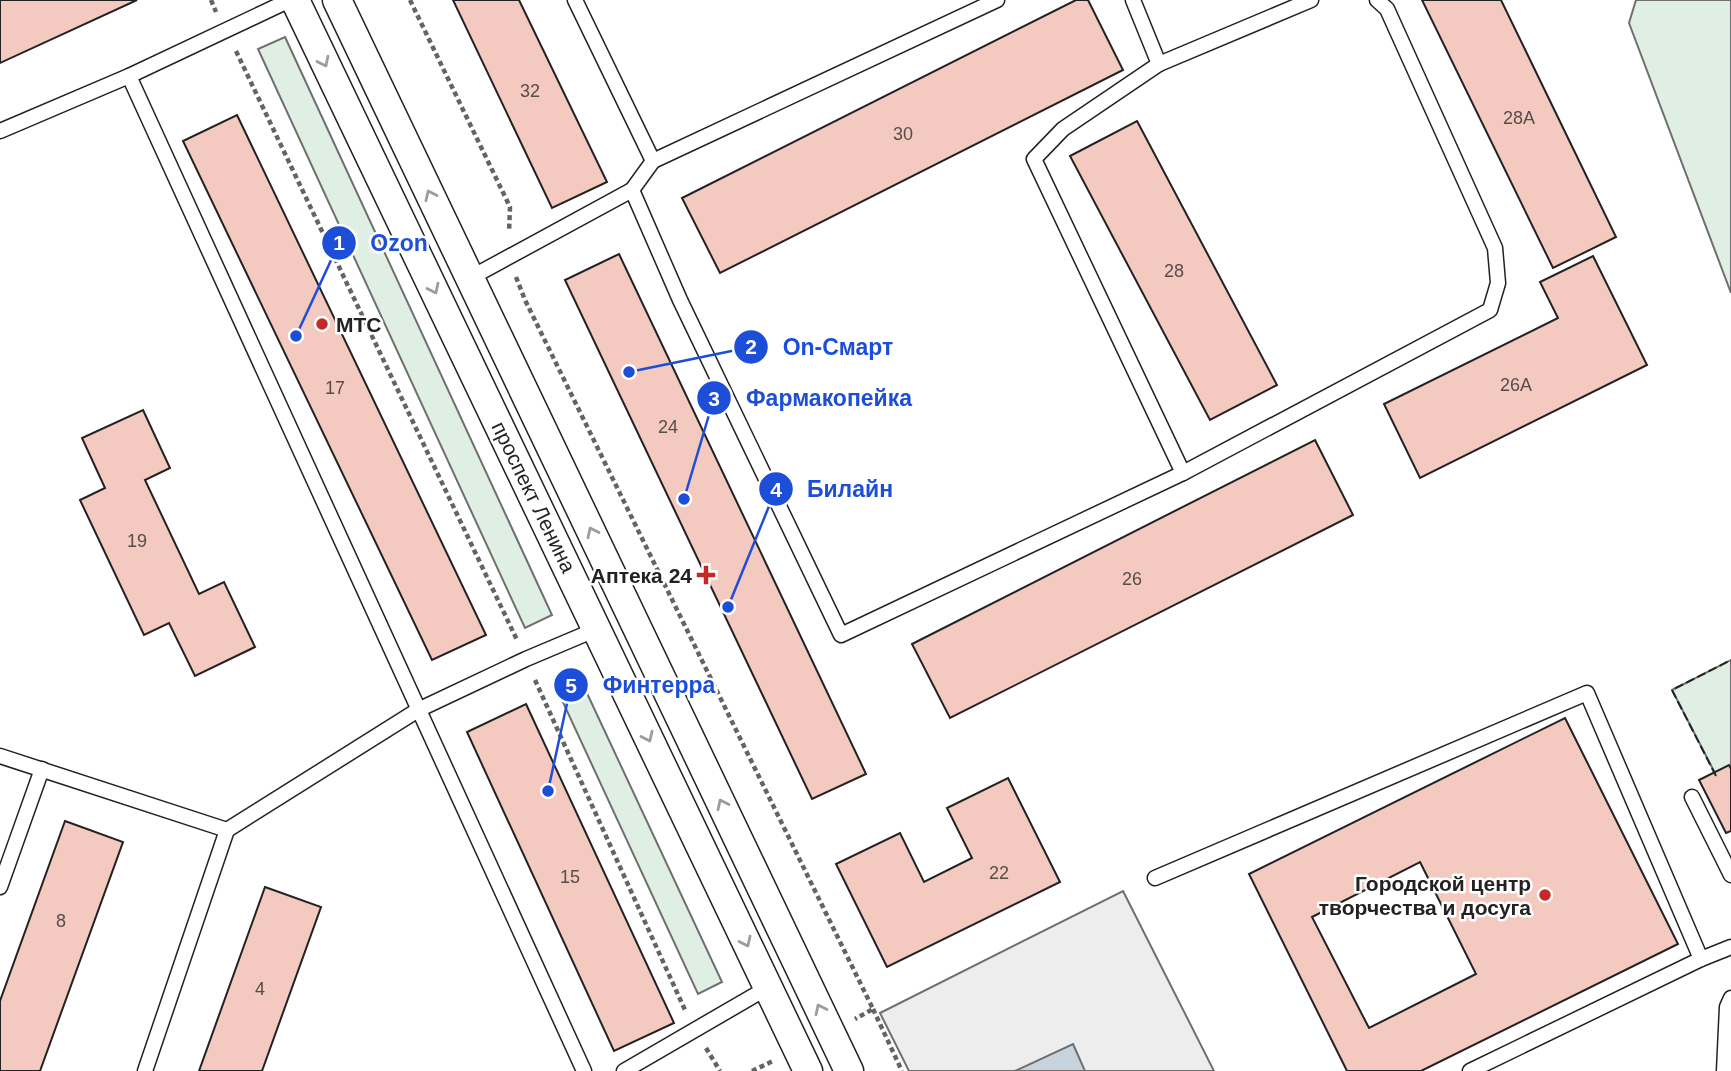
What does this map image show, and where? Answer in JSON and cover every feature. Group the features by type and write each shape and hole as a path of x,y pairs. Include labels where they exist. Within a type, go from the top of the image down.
{"street":[{"name":"проспект Ленина","path":"293,0 804,1060"},
{"name":"проспект Ленина","path":"337,0 849,1071"}],"lane":[{"path":"0,131 130,76 293,0"},
{"path":"575,0 653,161"},
{"path":"470,278 632,190 653,161 997,0"},
{"path":"1133,0 1159,64"},
{"path":"1183,473 1034,159 1063,129 1159,64 1311,0"},
{"path":"632,190 680,300 841,635 1183,473 1490,310 1498,283 1495,248 1387,9 1377,0"},
{"path":"130,76 584,1071"},
{"path":"145,1071 227,830 418,710 597,629"},
{"path":"1155,878 1587,693 1701,959"},
{"path":"0,756 227,830"},
{"path":"0,887 42,769"},
{"path":"1692,797 1731,875"},
{"path":"1470,1071 1731,947"},
{"path":"624,1071 767,988"},
{"path":"1724,1071 1727,1007 1731,998"}],"path":[{"path":"211,0 526,659 695,1031"},
{"path":"410,0 510,207 508,256 525,300 902,1071"},
{"path":"831,1031 873,1009"},
{"path":"752,1071 804,1060"}],"green space":[{"path":"1636,0 1731,0 1731,293 1629,23"},
{"path":"285,37 552,615 525,628 258,49"},
{"path":"1731,660 1731,804 1672,690"},
{"path":"578,674 722,982 698,994 555,685"}],"shaded area":[{"path":"1123,891 1214,1071 909,1071 880,1013"},
{"path":"1073,1044 1085,1071 1015,1071"}],"building":[{"path":"0,0 137,0 0,63"},
{"path":"453,0 519,0 607,182 552,208"},
{"path":"1076,0 1088,0 1123,70 720,273 682,198"},
{"path":"1422,0 1501,0 1616,237 1553,268"},
{"path":"237,115 486,635 432,660 183,141"},
{"path":"1137,121 1277,385 1210,420 1070,156"},
{"path":"619,254 866,774 812,799 565,280"},
{"path":"1593,256 1647,365 1420,478 1384,404 1558,318 1540,282"},
{"path":"143,410 170,468 145,480 199,594 224,582 255,647 195,676 169,623 144,635 80,500 105,488 82,438"},
{"path":"1315,440 1353,515 950,718 912,644"},
{"path":"526,704 674,1023 614,1051 467,732"},
{"name":"Городской центр творчества и досуга","path":"1565,718 1678,944 1421,1071 1347,1071 1249,874","holes":["1420,862 1476,974 1369,1028 1312,917"]},
{"path":"1729,765 1731,831 1726,833 1699,780"},
{"path":"1008,778 1060,882 887,967 836,864 900,833 924,882 972,858 947,808"},
{"path":"65,821 123,842 40,1071 0,1071 0,1001"},
{"path":"265,887 321,907 262,1071 199,1071"}],"fence":[{"path":"1716,776 1672,690 1731,660"}],"place":[{"name":"МТС","path":"322,324"},
{"name":"Ozon","path":"296,336"},
{"name":"On-Смарт","path":"629,372"},
{"name":"Фармакопейка","path":"684,499"},
{"name":"Аптека 24","path":"706,575"},
{"name":"Билайн","path":"728,607"},
{"name":"Финтерра","path":"548,791"},
{"name":"Городской центр творчества и досуга","path":"1545,895"}]}
